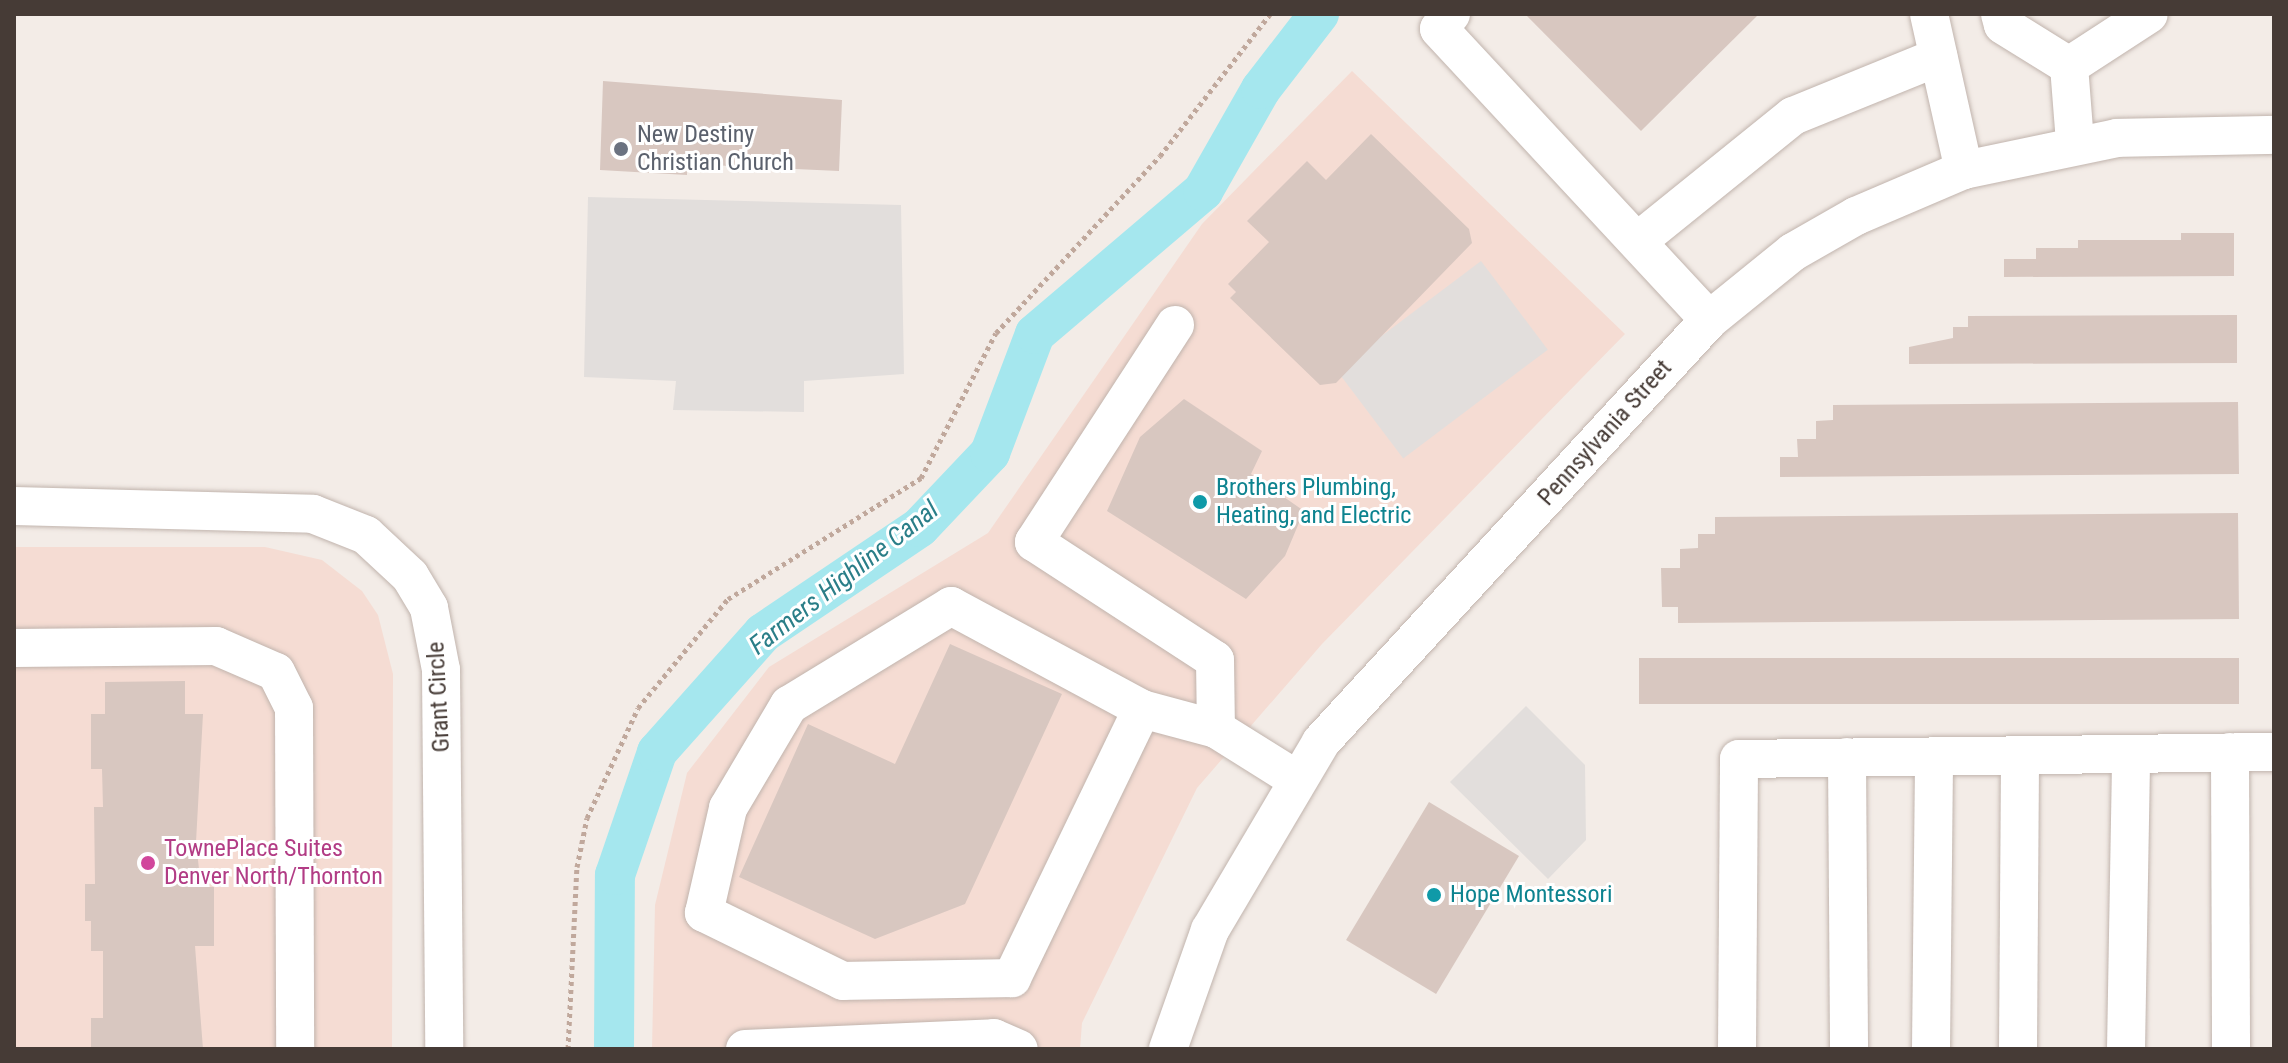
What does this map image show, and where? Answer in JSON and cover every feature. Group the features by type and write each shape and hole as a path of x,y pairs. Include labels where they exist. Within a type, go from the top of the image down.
{"street":[{"path":"1451,14 1439,29 1709,320"},
{"path":"1929,14 1964,170"},
{"path":"2000,14 2003,25 2069,66"},
{"path":"2069,66 2149,14"},
{"path":"1638,241 1793,116 1938,57"},
{"path":"2069,66 2075,143"},
{"name":"Pennsylvania Street","path":"1168,1049 1210,930 1296,779 1353,703 1709,320 1831,230 1964,170 2075,143 2274,135"},
{"path":"1175,325 1034,542 1215,660 1216,729"},
{"name":"Grant Circle","path":"14,506 313,514 366,535 410,576 429,608 441,670 444,1049"},
{"path":"1142,709 1012,978 843,981 704,913 728,808 789,705 951,606 1142,709 1216,729 1296,779"},
{"path":"14,648 216,646 276,672 294,708 295,1049"},
{"path":"2230,752 2231,1049"},
{"path":"1737,1049 1739,759 2274,752"},
{"path":"2126,1049 2131,754"},
{"path":"2018,1049 2020,755"},
{"path":"1931,1049 1934,756"},
{"path":"1847,757 1849,1049"},
{"path":"745,1049 994,1038 1019,1049"}],"path":[{"path":"568,1049 585,830 638,708 728,599 921,478 996,333 1160,156 1270,14"}],"shaded area":[{"path":"1352,71 1625,334 1322,644 1197,788 1082,1023 1080,1049 652,1049 655,905 687,773 769,667 988,533 1202,224"},
{"path":"588,197 901,205 904,374 804,381 804,412 673,410 676,381 584,377"},
{"path":"1481,261 1548,350 1403,459 1336,370"},
{"path":"14,547 265,547 322,560 362,591 378,615 393,674 392,1049 14,1049"},
{"path":"1526,706 1585,765 1586,840 1548,879 1450,782"}],"building":[{"path":"1525,14 1759,14 1641,131"},
{"path":"603,81 842,100 839,171 687,164 687,175 600,170"},
{"path":"1371,134 1469,229 1472,243 1336,383 1320,385 1230,298 1236,292 1228,284 1269,242 1247,221 1307,161 1326,180"},
{"path":"2181,233 2234,233 2234,276 2004,277 2004,259 2036,259 2036,248 2078,248 2078,240 2181,240"},
{"path":"2237,315 2237,363 1909,364 1909,347 1953,338 1953,327 1968,327 1968,316"},
{"name":"Brothers Plumbing, Heating, and Electric","path":"1184,399 1262,451 1251,474 1304,511 1285,556 1246,599 1107,511 1140,437"},
{"path":"2238,402 2239,474 1780,477 1780,457 1798,457 1797,439 1816,439 1816,421 1833,420 1833,405"},
{"path":"2238,513 2239,619 1678,623 1678,607 1662,607 1661,568 1680,568 1680,549 1698,548 1698,534 1715,534 1715,517"},
{"path":"950,644 1062,694 965,904 875,939 739,877 808,724 895,764"},
{"path":"1639,658 2239,658 2239,704 1639,704"},
{"name":"TownePlace Suites Denver North/Thornton","path":"185,681 185,714 203,714 196,842 201,887 214,887 214,946 195,946 203,1049 91,1049 91,1018 103,1018 103,951 91,951 91,921 85,921 85,884 95,884 94,807 103,807 102,769 91,769 91,714 105,714 105,682"},
{"name":"Hope Montessori","path":"1429,802 1519,856 1436,994 1346,940"}],"waterway":[{"name":"Farmers Highline Canal","path":"614,1049 615,875 657,752 763,633 920,527 990,453 1035,334 1203,191 1261,89 1319,14"}],"place":[{"name":"New Destiny Christian Church","path":"621,149"},
{"name":"Brothers Plumbing, Heating, and Electric","path":"1200,502"},
{"name":"TownePlace Suites Denver North/Thornton","path":"148,863"},
{"name":"Hope Montessori","path":"1434,895"}]}
